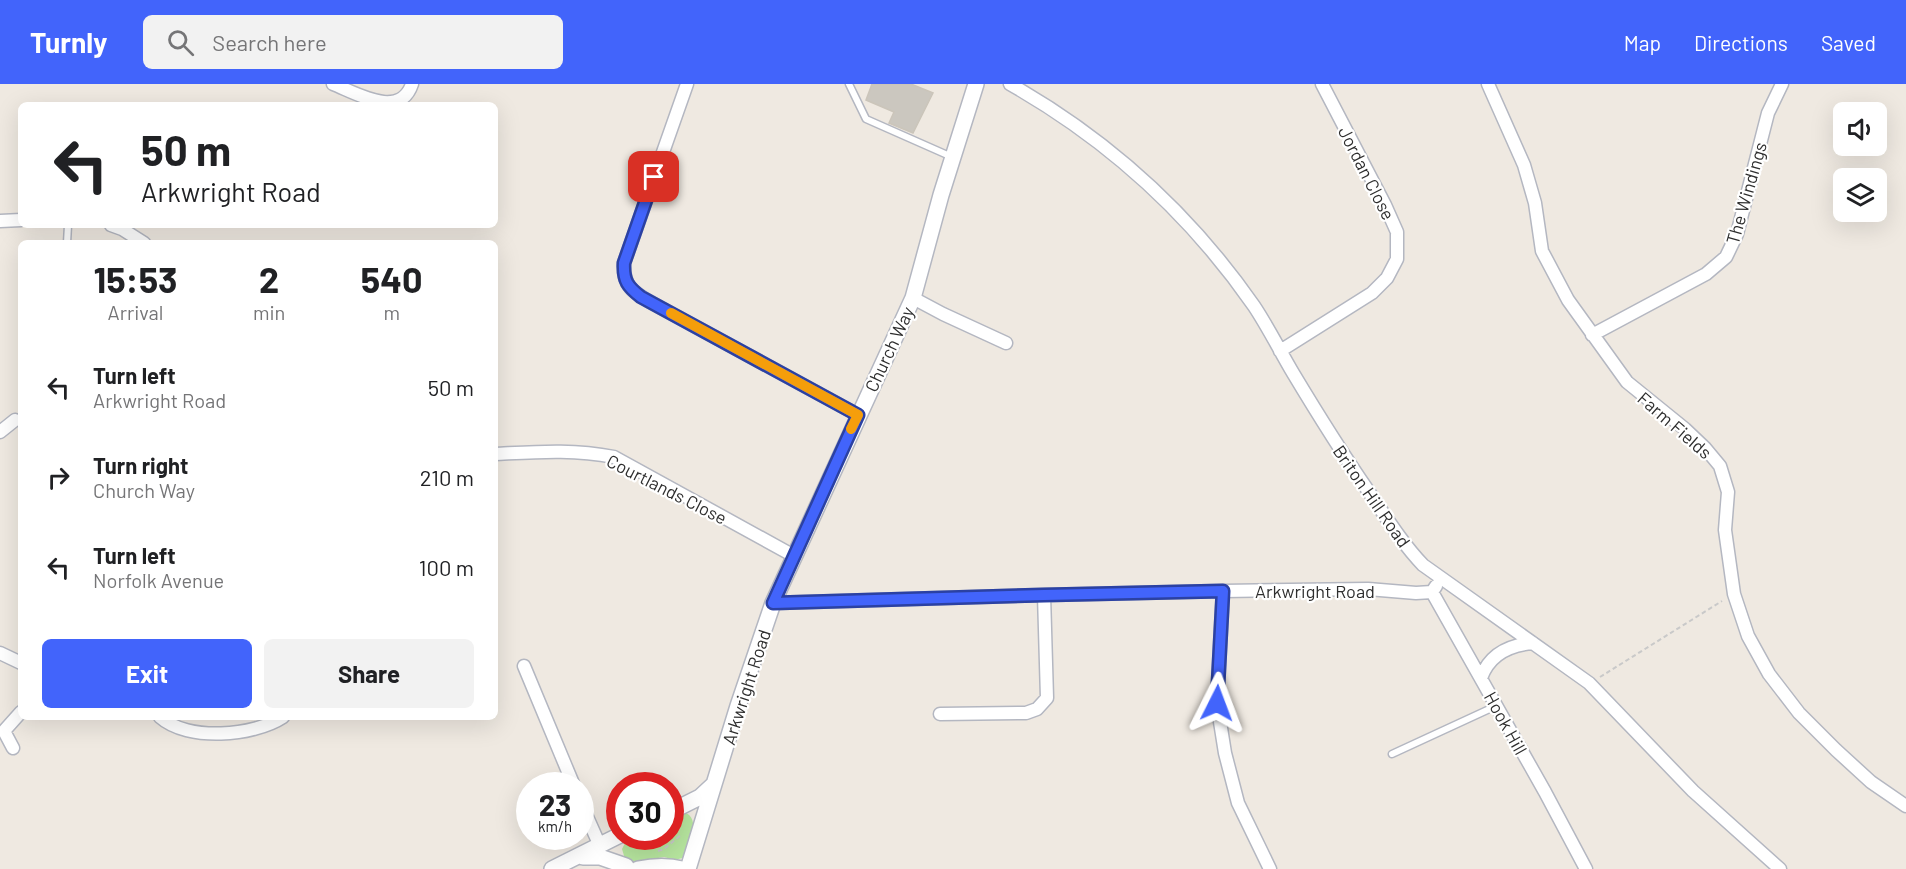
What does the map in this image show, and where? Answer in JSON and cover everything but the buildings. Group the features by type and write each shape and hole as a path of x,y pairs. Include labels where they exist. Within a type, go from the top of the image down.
{"street":[{"path":"333,84 379,102"},
{"path":"396,102 402,100 412,84"},
{"path":"687,84 624,263 626,284 647,300 858,415"},
{"name":"Church Way","path":"773,603 913,298 952,157 976,84"},
{"name":"Briton Hill Road","path":"1010,84 1037,99 1085,133 1152,186 1224,266 1255,308 1328,432 1406,546 1423,565 1589,683 1693,791 1780,869"},
{"name":"Jordan Close","path":"1280,351 1372,292 1387,278 1397,259 1397,232 1322,84"},
{"name":"Farm Fields","path":"1488,84 1524,165 1535,203 1542,251 1568,300 1627,382 1684,429 1705,448 1720,466 1728,492 1725,530 1734,594 1748,636 1769,674 1799,713 1871,783 1906,806"},
{"name":"The Windings","path":"1592,334 1706,274 1726,257 1737,234 1768,113 1782,84"},
{"path":"0,221 18,219"},
{"path":"122,228 140,240"},
{"path":"913,298 1006,343"},
{"path":"0,432 15,420"},
{"name":"Courtlands Close","path":"498,454 559,450 586,452 614,458 794,556"},
{"path":"1432,592 1441,577"},
{"name":"Arkwright Road","path":"688,869 738,706 773,603 1223,591 1368,589 1432,592"},
{"path":"1223,591 1217,703 1225,753 1238,803 1270,869"},
{"name":"Hook Hill","path":"1432,592 1586,869"},
{"path":"940,714 1026,713 1037,709 1047,698 1044,595"},
{"path":"1481,678 1485,667 1494,657 1518,644 1533,643"},
{"path":"0,653 18,662"},
{"path":"524,666 568,772"},
{"path":"13,748 2,732 18,715"},
{"path":"167,720 187,729 214,734 246,732 276,720"},
{"path":"684,805 700,797 715,782"},
{"path":"684,809 690,809 696,813 701,829"},
{"path":"594,832 600,846"},
{"path":"552,869 606,843"},
{"path":"618,850 620,860 636,868"},
{"path":"579,857 600,856 636,868 673,866 682,869"}],"lane":[{"path":"849,84 866,119 952,157"},
{"path":"1392,754 1496,706"}],"path":[{"path":"1589,683 1734,594"},
{"path":"636,868 652,854 664,849 681,834 685,834"}],"green space":[{"path":"684,812 689,815 693,832 686,857 675,860 664,857 630,863 625,859 622,850 684,850"}],"slow traffic":[{"path":"671,313 858,415 851,429"}],"route":[{"path":"654,177 624,263 626,284 641,297 858,415 773,603 1223,591 1217,703"}]}
